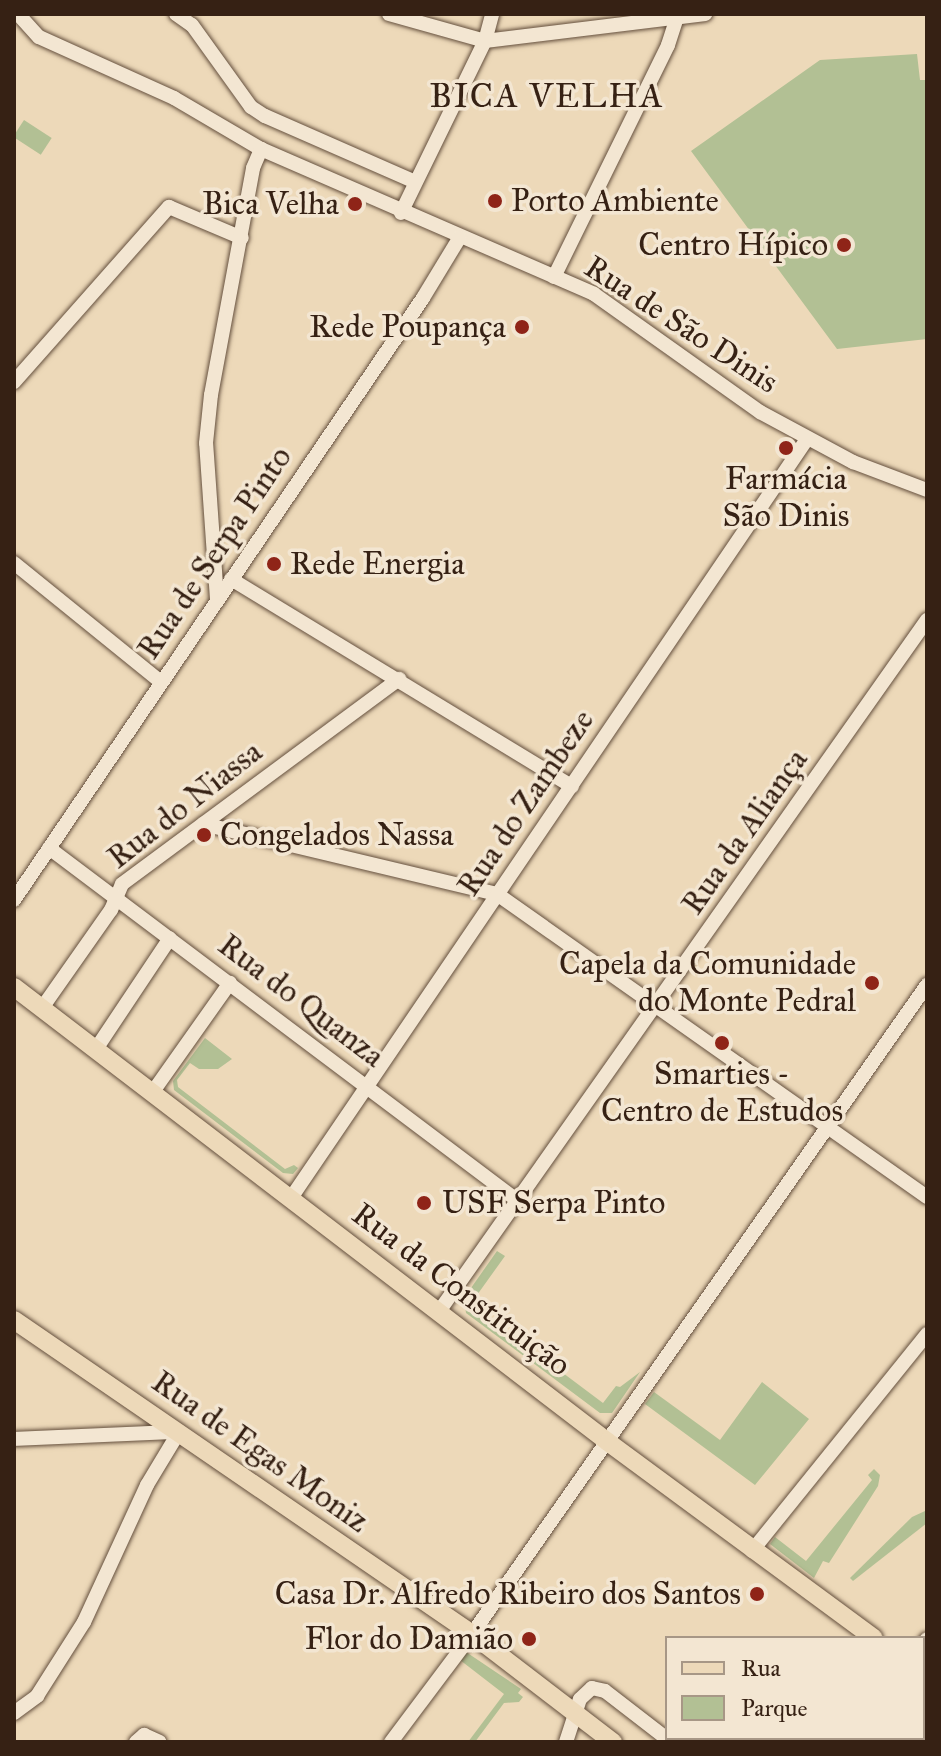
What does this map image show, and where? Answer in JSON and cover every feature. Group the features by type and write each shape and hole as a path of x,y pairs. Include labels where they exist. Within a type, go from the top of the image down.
{"main road":[{"name":"Rua da Constituição","path":"14,987 440,1310 608,1442 871,1636"},
{"name":"Rua de Egas Moniz","path":"14,1320 472,1634 613,1742"}],"street":[{"name":"Rua de São Dinis","path":"18,14 39,37 174,98 261,149 401,213 594,294 760,412 879,474 927,490"},
{"path":"176,14 192,25 251,107 415,182"},
{"path":"389,14 485,41 705,14"},
{"path":"401,213 485,41 492,14"},
{"path":"554,277 668,45 678,16"},
{"path":"217,599 206,443 216,363 253,168 261,149"},
{"path":"14,382 169,207 242,238"},
{"name":"Rua de Serpa Pinto","path":"14,900 423,298 460,237"},
{"name":"Rua do Zambeze","path":"291,1198 807,439"},
{"path":"14,563 161,682"},
{"path":"231,579 572,786"},
{"name":"Rua da Aliança","path":"440,1310 657,1007 927,620"},
{"name":"Rua do Niassa","path":"42,1008 111,910 122,884 399,679"},
{"path":"203,824 497,894 927,1197"},
{"name":"Rua do Quanza","path":"49,848 518,1201"},
{"path":"96,1049 170,938"},
{"path":"152,1093 230,983"},
{"path":"391,1742 608,1442 927,985"},
{"path":"752,1551 927,1334"},
{"path":"14,1439 179,1432"},
{"path":"14,1713 37,1696 84,1622 147,1485 179,1432"},
{"path":"566,1742 585,1692 598,1688 665,1738"},
{"path":"136,1742 144,1735 160,1742"}],"green space":[{"name":"Centro Hípico","path":"917,54 920,80 927,80 927,339 837,349 691,151 820,60"},
{"path":"24,120 52,138 41,155 14,137"},
{"path":"205,1038 232,1059 218,1069 199,1069 190,1063 177,1080 178,1087 285,1169 294,1165 298,1168 293,1174 283,1173 174,1090 173,1081"},
{"path":"497,1251 505,1256 472,1302 475,1307 603,1403 616,1386 620,1387 640,1372 612,1413 600,1413 466,1313 464,1298"},
{"path":"762,1382 809,1419 755,1485 645,1404 654,1392 720,1440"},
{"path":"874,1469 880,1475 878,1486 829,1563 823,1561 814,1578 770,1544 775,1537 806,1561 872,1480 868,1475"},
{"path":"925,1511 927,1523 853,1581 850,1578 912,1517"},
{"path":"466,1652 521,1689 518,1693 523,1697 519,1702 504,1703 475,1742 468,1742 504,1694 460,1660"}],"place":[{"name":"Porto Ambiente","path":"495,201"},
{"name":"Bica Velha","path":"355,204"},
{"name":"Centro Hípico","path":"844,245"},
{"name":"Rede Poupança","path":"522,327"},
{"name":"Farmácia São Dinis","path":"786,448"},
{"name":"Rede Energia","path":"274,564"},
{"name":"Congelados Nassa","path":"204,835"},
{"name":"Capela da Comunidade do Monte Pedral","path":"872,983"},
{"name":"Smarties - Centro de Estudos","path":"722,1043"},
{"name":"USF Serpa Pinto","path":"424,1203"},
{"name":"Casa Dr. Alfredo Ribeiro dos Santos","path":"757,1594"},
{"name":"Flor do Damião","path":"529,1639"}],"district":[{"name":"BICA VELHA","path":"547,96"}]}
